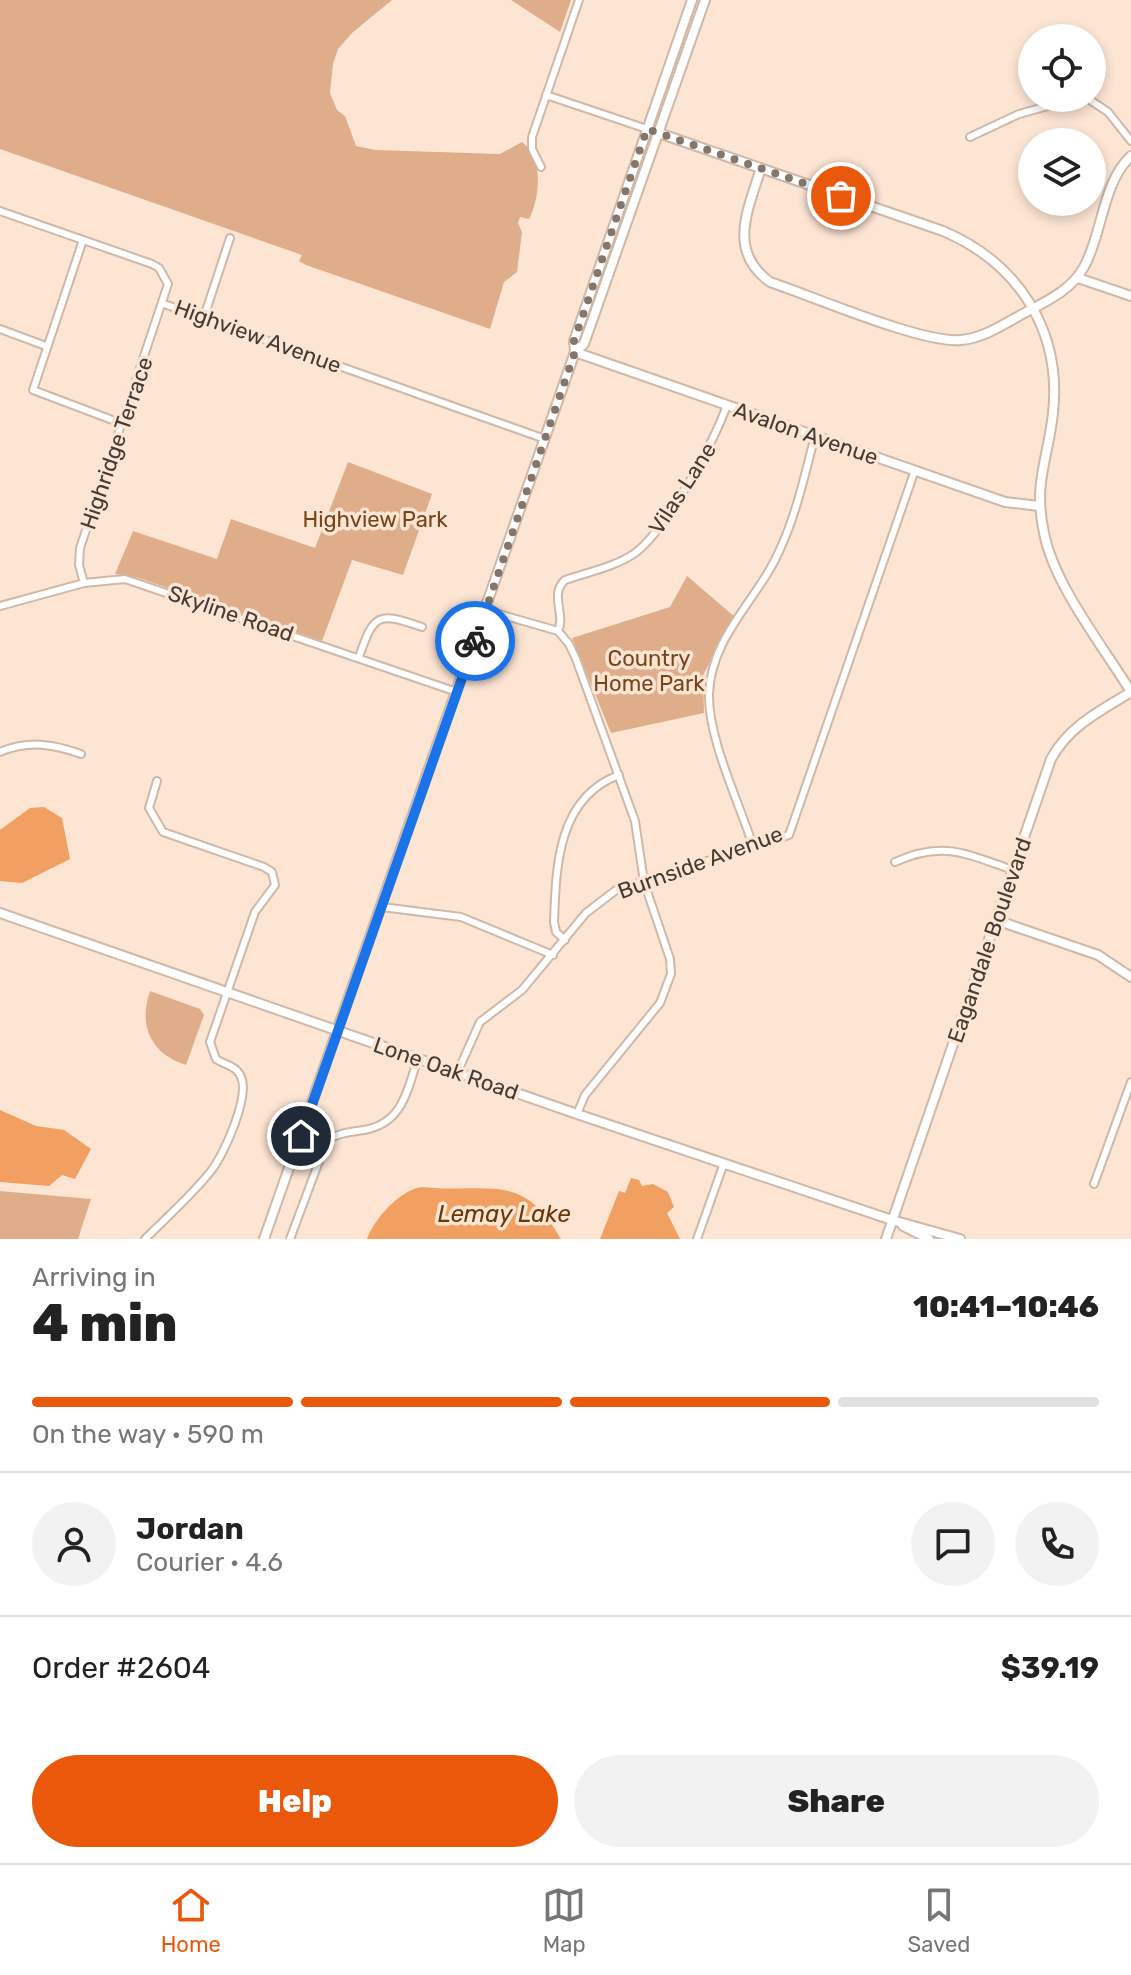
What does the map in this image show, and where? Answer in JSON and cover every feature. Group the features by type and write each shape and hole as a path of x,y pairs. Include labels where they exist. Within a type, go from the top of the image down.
{"street":[{"path":"541,167 532,149 532,137 579,0"},
{"path":"264,1239 545,439 575,352 574,341 588,298 692,0"},
{"path":"575,352 584,344 600,302 705,0"},
{"path":"546,95 964,240 1004,268 1034,308 1049,345 1055,385 1052,417 1040,468 1039,506 1044,537 1057,570 1131,692"},
{"path":"1106,111 1131,141"},
{"path":"970,137 1026,112"},
{"path":"761,168 742,239 751,264 770,282 945,341 981,336 1064,291 1078,278 1117,176 1131,156"},
{"name":"Highview Avenue","path":"0,211 159,268 168,284 164,304 545,439"},
{"path":"204,317 230,238"},
{"path":"83,240 33,390 123,424"},
{"path":"1078,278 1131,296"},
{"path":"588,298 600,302"},
{"name":"Highridge Terrace","path":"84,583 79,565 80,548 164,304"},
{"path":"0,329 46,346"},
{"name":"Avalon Avenue","path":"575,352 1005,502 1039,506"},
{"name":"Vilas Lane","path":"558,631 562,623 557,596 559,586 565,580 621,561 645,544 716,435 727,405"},
{"path":"753,846 714,728 709,693 712,668 730,630 781,549 815,436"},
{"name":"Burnside Avenue","path":"458,1071 468,1042 480,1022 522,990 597,902 616,890 789,835 915,470"},
{"name":"Skyline Road","path":"0,606 84,583 116,579 142,583 457,692"},
{"path":"485,610 558,631 569,644 635,821 644,882 670,959 668,987 660,1003 585,1095 577,1114"},
{"path":"359,657 370,626 379,618 391,617 422,627"},
{"name":"Eagandale Boulevard","path":"886,1239 1059,744 1078,724 1131,692"},
{"path":"0,752 29,743 56,745 81,754"},
{"path":"565,940 556,932 554,922 559,845 569,822 596,788 619,775"},
{"path":"145,1239 213,1168 241,1104 244,1090 240,1074 216,1059 210,1045 255,912 272,892 275,878 264,867 163,832 149,808 157,781"},
{"path":"895,862 920,850 941,848 1013,870"},
{"path":"382,907 461,917 553,955"},
{"name":"Lone Oak Road","path":"0,913 577,1114 892,1220 960,1239"},
{"path":"996,920 1098,955 1131,977"},
{"path":"290,1239 327,1140 336,1135 379,1127 393,1120 418,1058"},
{"path":"1094,1184 1131,1082"},
{"path":"697,1239 724,1163"},
{"name":"Lone Oak Road","path":"892,1220 929,1239"}],"green space":[{"path":"0,0 392,0 352,33 338,49 333,64 330,93 337,110 345,116 356,146 376,150 500,154 522,142 529,149 537,168 533,210 529,219 520,217 518,223 522,232 517,272 504,282 490,329 306,265 299,261 302,255 0,149"},
{"path":"511,0 571,0 560,32"},
{"name":"Highview Park","path":"348,462 432,494 403,575 352,560 322,641 139,578 115,574 133,531 217,559 231,519 315,548"},
{"name":"Country Home Park","path":"687,576 735,617 703,675 704,713 611,733 572,638 670,607"},
{"path":"150,991 200,1009 204,1015 186,1065 164,1054 150,1037 146,1016"},
{"path":"0,1191 91,1199 78,1239 0,1239"}],"water":[{"path":"44,807 62,818 70,859 22,883 0,881 0,830 30,808"},
{"path":"0,1110 36,1126 64,1130 91,1149 75,1179 62,1175 49,1186 0,1182"},
{"path":"631,1178 639,1180 642,1186 653,1184 668,1192 674,1207 667,1213 680,1239 600,1239 619,1191 625,1193"},
{"name":"Lemay Lake","path":"422,1187 485,1188 518,1194 547,1217 561,1239 367,1239 389,1206 406,1193"}],"way so far":[{"path":"475,641 575,352 574,341 647,129 841,196"}],"route":[{"path":"301,1136 475,641"}]}
